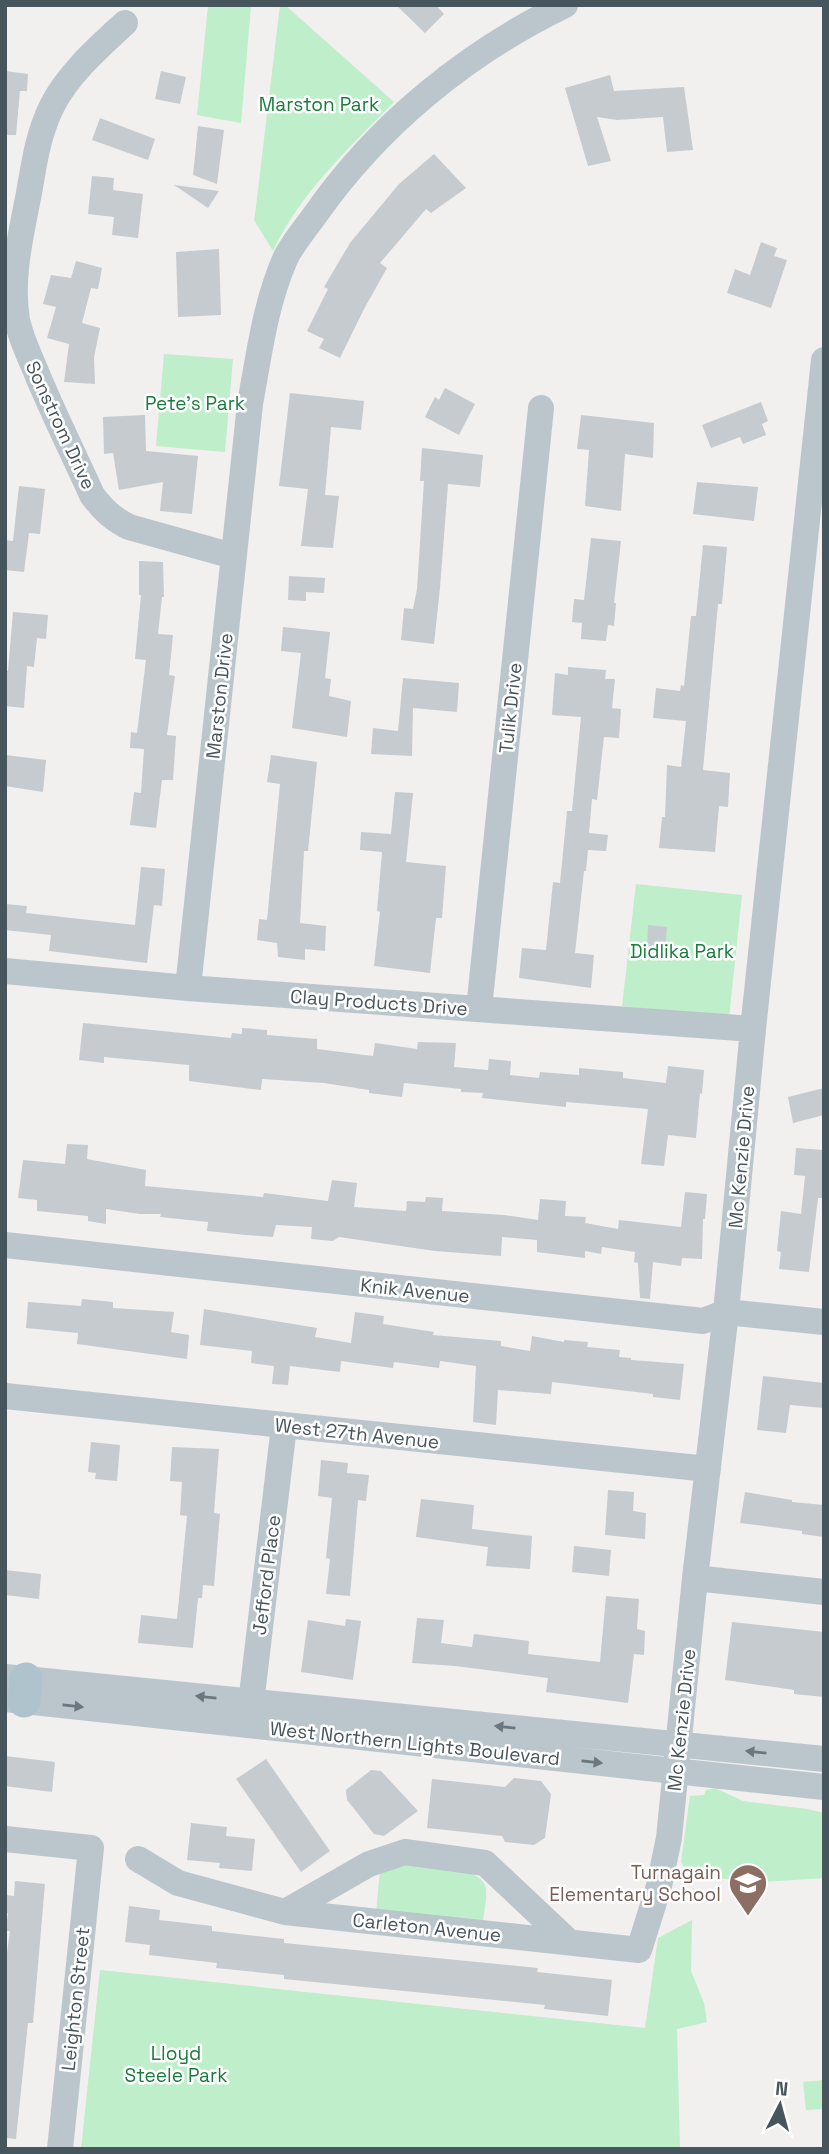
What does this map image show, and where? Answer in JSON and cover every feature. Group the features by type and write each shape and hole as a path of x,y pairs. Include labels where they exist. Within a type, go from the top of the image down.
{"street":[{"name":"Marston Drive","path":"188,988 250,404 265,318 286,257 331,192 382,133 434,88 482,54 565,5"},
{"name":"Sonstrom Drive","path":"125,23 66,84 52,105 13,230 15,300 20,330 50,405 92,495 113,519 129,527 233,556"},
{"name":"Mc Kenzie Drive","path":"639,1950 659,1886 669,1838 824,360"},
{"name":"Tulik Drive","path":"478,1009 541,408"},
{"name":"Clay Products Drive","path":"5,971 188,988 753,1029"},
{"name":"Knik Avenue","path":"5,1245 704,1321 726,1312 824,1322"},
{"name":"West 27th Avenue","path":"5,1396 708,1469"},
{"name":"Jefford Place","path":"250,1713 284,1426"},
{"path":"695,1578 824,1592"},
{"name":"West Northern Lights Boulevard","path":"15,1689 250,1713 678,1745 824,1759"},
{"name":"West Northern Lights Boulevard","path":"250,1713 676,1771 824,1787"},
{"name":"Leighton Street","path":"5,1839 91,1848 60,2149"},
{"path":"285,1912 369,1864 405,1852 485,1863 569,1942"},
{"name":"Carleton Avenue","path":"138,1859 178,1883 285,1912 639,1950"}],"green space":[{"name":"Marston Park","path":"280,5 285,5 394,102 311,190 273,251 254,220"},
{"path":"208,6 251,6 241,123 197,115"},
{"name":"Pete's Park","path":"164,354 233,359 225,452 156,446"},
{"name":"Didlika Park","path":"636,884 742,895 729,1018 622,1006"},
{"path":"715,1788 743,1801 824,1813 824,1878 760,1882 696,1876 687,1872 681,1862 690,1796 704,1795 706,1790"},
{"path":"407,1865 465,1871 483,1881 486,1901 483,1922 376,1913 380,1870"},
{"name":"Lloyd Steele Park","path":"692,1920 691,1971 704,2003 707,2022 677,2029 680,2149 81,2149 100,1970 645,2028 658,1938"},
{"path":"824,2080 824,2109 806,2110 803,2082"}],"building":[{"path":"396,5 436,5 444,14 425,33"},
{"path":"5,71 28,74 27,91 20,91 16,135 5,135"},
{"path":"161,71 186,77 180,104 155,99"},
{"path":"610,75 614,91 684,87 693,150 667,152 663,117 617,120 597,117 611,161 588,166 565,88"},
{"path":"100,118 155,139 148,160 92,140"},
{"path":"198,126 224,130 217,184 193,175"},
{"path":"434,154 466,188 431,213 426,209 380,263 387,268 340,358 319,348 324,339 307,331 328,289 324,287 350,243 399,184"},
{"path":"92,176 114,178 113,190 143,194 138,238 112,235 114,217 88,214"},
{"path":"174,185 219,191 208,208"},
{"path":"761,242 777,248 774,256 787,260 771,308 727,293 735,269 750,275"},
{"path":"219,249 221,315 178,317 176,252"},
{"path":"76,261 102,268 98,289 91,288 82,323 100,328 94,357 95,384 64,382 69,344 47,338 56,307 43,304 51,275 71,278"},
{"path":"445,388 475,404 459,435 425,417 435,397 439,400"},
{"path":"290,393 364,401 361,430 331,427 325,495 339,496 333,548 301,546 308,489 279,486"},
{"path":"761,402 768,421 762,424 766,435 743,444 740,437 711,448 702,425"},
{"path":"145,415 146,451 198,456 192,514 160,511 163,482 119,490 113,453 104,454 103,417"},
{"path":"581,415 654,423 653,458 625,454 621,511 585,506 589,450 577,449"},
{"path":"422,448 483,455 480,487 448,484 434,644 401,640 404,608 413,609 417,589 424,481 420,481"},
{"path":"697,482 758,487 754,521 693,514"},
{"path":"19,486 45,489 40,534 29,533 24,572 5,570 5,540 13,541"},
{"path":"591,538 621,541 614,626 608,625 606,641 581,639 582,623 572,622 574,599 584,600"},
{"path":"703,545 727,547 722,604 718,604 703,770 730,773 728,807 719,806 715,852 659,848 662,817 665,817 667,765 681,767 686,721 653,718 656,688 680,691 681,685 684,686 691,616 696,616"},
{"path":"139,561 163,562 164,597 158,634 173,635 169,675 175,676 167,735 176,736 173,780 162,780 156,828 130,825 134,792 141,793 144,749 130,748 131,732 137,733 146,660 135,659 141,595"},
{"path":"289,576 325,578 324,593 306,592 306,601 288,600"},
{"path":"13,612 48,615 46,639 37,638 34,667 27,666 24,708 5,706 5,671 8,671"},
{"path":"283,627 330,632 325,678 331,679 329,696 351,701 347,737 292,728 301,653 281,651"},
{"path":"568,667 606,670 605,679 615,679 612,708 621,709 619,738 604,737 597,800 592,799 589,833 608,835 606,851 588,850 575,953 594,955 591,988 519,978 522,948 546,950 553,882 560,883 567,811 572,811 581,717 552,715 555,673 568,675"},
{"path":"403,678 459,683 457,712 413,708 412,756 371,754 373,728 398,731"},
{"path":"5,755 46,760 43,792 5,786"},
{"path":"271,755 317,762 308,851 304,851 300,923 326,926 325,951 305,949 305,960 278,957 277,943 257,940 259,919 267,920 280,784 267,782"},
{"path":"395,792 413,793 406,862 446,866 442,918 436,918 430,973 374,966 380,912 377,911 382,852 360,850 361,832 391,834"},
{"path":"141,867 165,869 162,906 154,905 147,963 49,951 51,935 5,930 5,904 27,906 26,913 135,925"},
{"path":"648,925 667,927 665,951 647,950"},
{"path":"83,1023 231,1038 232,1033 242,1034 242,1028 267,1030 267,1035 317,1039 317,1049 373,1056 375,1043 417,1049 418,1042 456,1043 454,1067 488,1070 489,1059 511,1061 510,1075 539,1078 540,1072 579,1075 579,1068 623,1072 623,1078 666,1083 668,1066 704,1070 696,1138 668,1135 664,1166 641,1164 648,1109 566,1102 566,1107 519,1102 482,1098 483,1093 461,1092 461,1089 404,1083 402,1097 324,1083 262,1079 261,1090 189,1081 189,1065 104,1057 104,1063 79,1060"},
{"path":"824,1088 824,1115 793,1123 788,1097"},
{"path":"67,1144 88,1145 87,1159 146,1170 145,1186 263,1197 264,1193 328,1201 332,1180 357,1183 354,1207 406,1211 407,1201 425,1202 426,1197 443,1198 442,1211 538,1220 540,1199 566,1201 565,1216 586,1217 585,1223 618,1229 619,1220 681,1227 685,1192 707,1194 702,1259 682,1258 681,1266 653,1262 650,1299 640,1298 635,1252 602,1247 601,1254 585,1251 585,1258 537,1252 537,1240 502,1237 501,1256 435,1251 339,1237 333,1241 311,1239 312,1227 276,1225 273,1237 207,1231 208,1222 160,1217 161,1214 106,1209 106,1224 88,1221 88,1216 37,1211 37,1200 18,1198 23,1160 65,1164"},
{"path":"796,1148 824,1150 824,1198 818,1198 809,1272 779,1269 781,1252 777,1251 781,1211 801,1214 805,1176 794,1175"},
{"path":"82,1299 113,1302 113,1308 174,1312 171,1332 189,1335 187,1359 77,1344 78,1333 26,1328 28,1302 81,1306"},
{"path":"204,1309 317,1328 315,1337 351,1343 355,1312 384,1316 383,1324 434,1332 433,1335 501,1341 501,1346 530,1351 532,1336 564,1342 588,1342 587,1347 620,1350 619,1357 631,1360 684,1364 680,1400 653,1397 653,1394 552,1382 551,1394 498,1390 496,1425 473,1422 476,1366 440,1361 439,1368 394,1362 393,1368 341,1361 340,1372 290,1366 288,1385 272,1384 274,1366 251,1363 252,1351 200,1345"},
{"path":"763,1376 824,1383 824,1408 790,1405 786,1433 757,1430"},
{"path":"91,1442 120,1445 117,1481 95,1479 96,1473 88,1472"},
{"path":"172,1447 219,1449 214,1513 220,1514 214,1586 203,1585 202,1598 198,1598 193,1648 138,1643 141,1615 177,1619 187,1516 180,1515 182,1482 170,1481"},
{"path":"321,1460 348,1463 347,1473 369,1475 366,1501 358,1500 350,1596 326,1594 330,1559 326,1558 332,1498 318,1496"},
{"path":"608,1490 634,1492 633,1511 646,1513 645,1539 605,1535"},
{"path":"745,1492 792,1502 824,1505 824,1537 802,1534 802,1531 740,1523"},
{"path":"421,1499 474,1505 472,1529 532,1536 530,1569 486,1566 488,1547 416,1537"},
{"path":"574,1546 611,1550 609,1576 572,1572"},
{"path":"5,1570 41,1574 39,1599 5,1595"},
{"path":"606,1596 639,1599 637,1629 645,1631 644,1655 634,1654 628,1703 546,1692 548,1678 412,1663 417,1618 444,1620 441,1643 472,1647 474,1634 529,1641 528,1654 600,1662"},
{"path":"346,1619 361,1621 353,1680 301,1672 308,1620 345,1626"},
{"path":"732,1622 824,1632 824,1697 794,1694 794,1690 725,1680"},
{"path":"5,1756 55,1762 52,1792 5,1786"},
{"path":"266,1759 330,1851 301,1872 236,1779"},
{"path":"371,1770 381,1771 418,1811 384,1836 374,1834 347,1800 346,1790"},
{"path":"514,1778 541,1781 551,1794 545,1838 534,1845 505,1842 502,1836 427,1828 432,1779 505,1787"},
{"path":"191,1823 227,1827 226,1836 255,1839 252,1871 219,1868 220,1863 187,1860"},
{"path":"15,1881 45,1884 33,2023 28,2023 16,2139 5,2138 5,1967 10,1931 6,1931 8,1913 5,1913 5,1895 14,1896"},
{"path":"129,1906 160,1910 159,1920 212,1926 212,1931 284,1939 284,1943 538,1968 537,1972 612,1980 608,2016 544,2009 545,2005 284,1979 284,1975 216,1968 217,1963 149,1955 150,1945 125,1942"}],"place":[{"name":"Turnagain Elementary School","path":"748,1917"}]}
